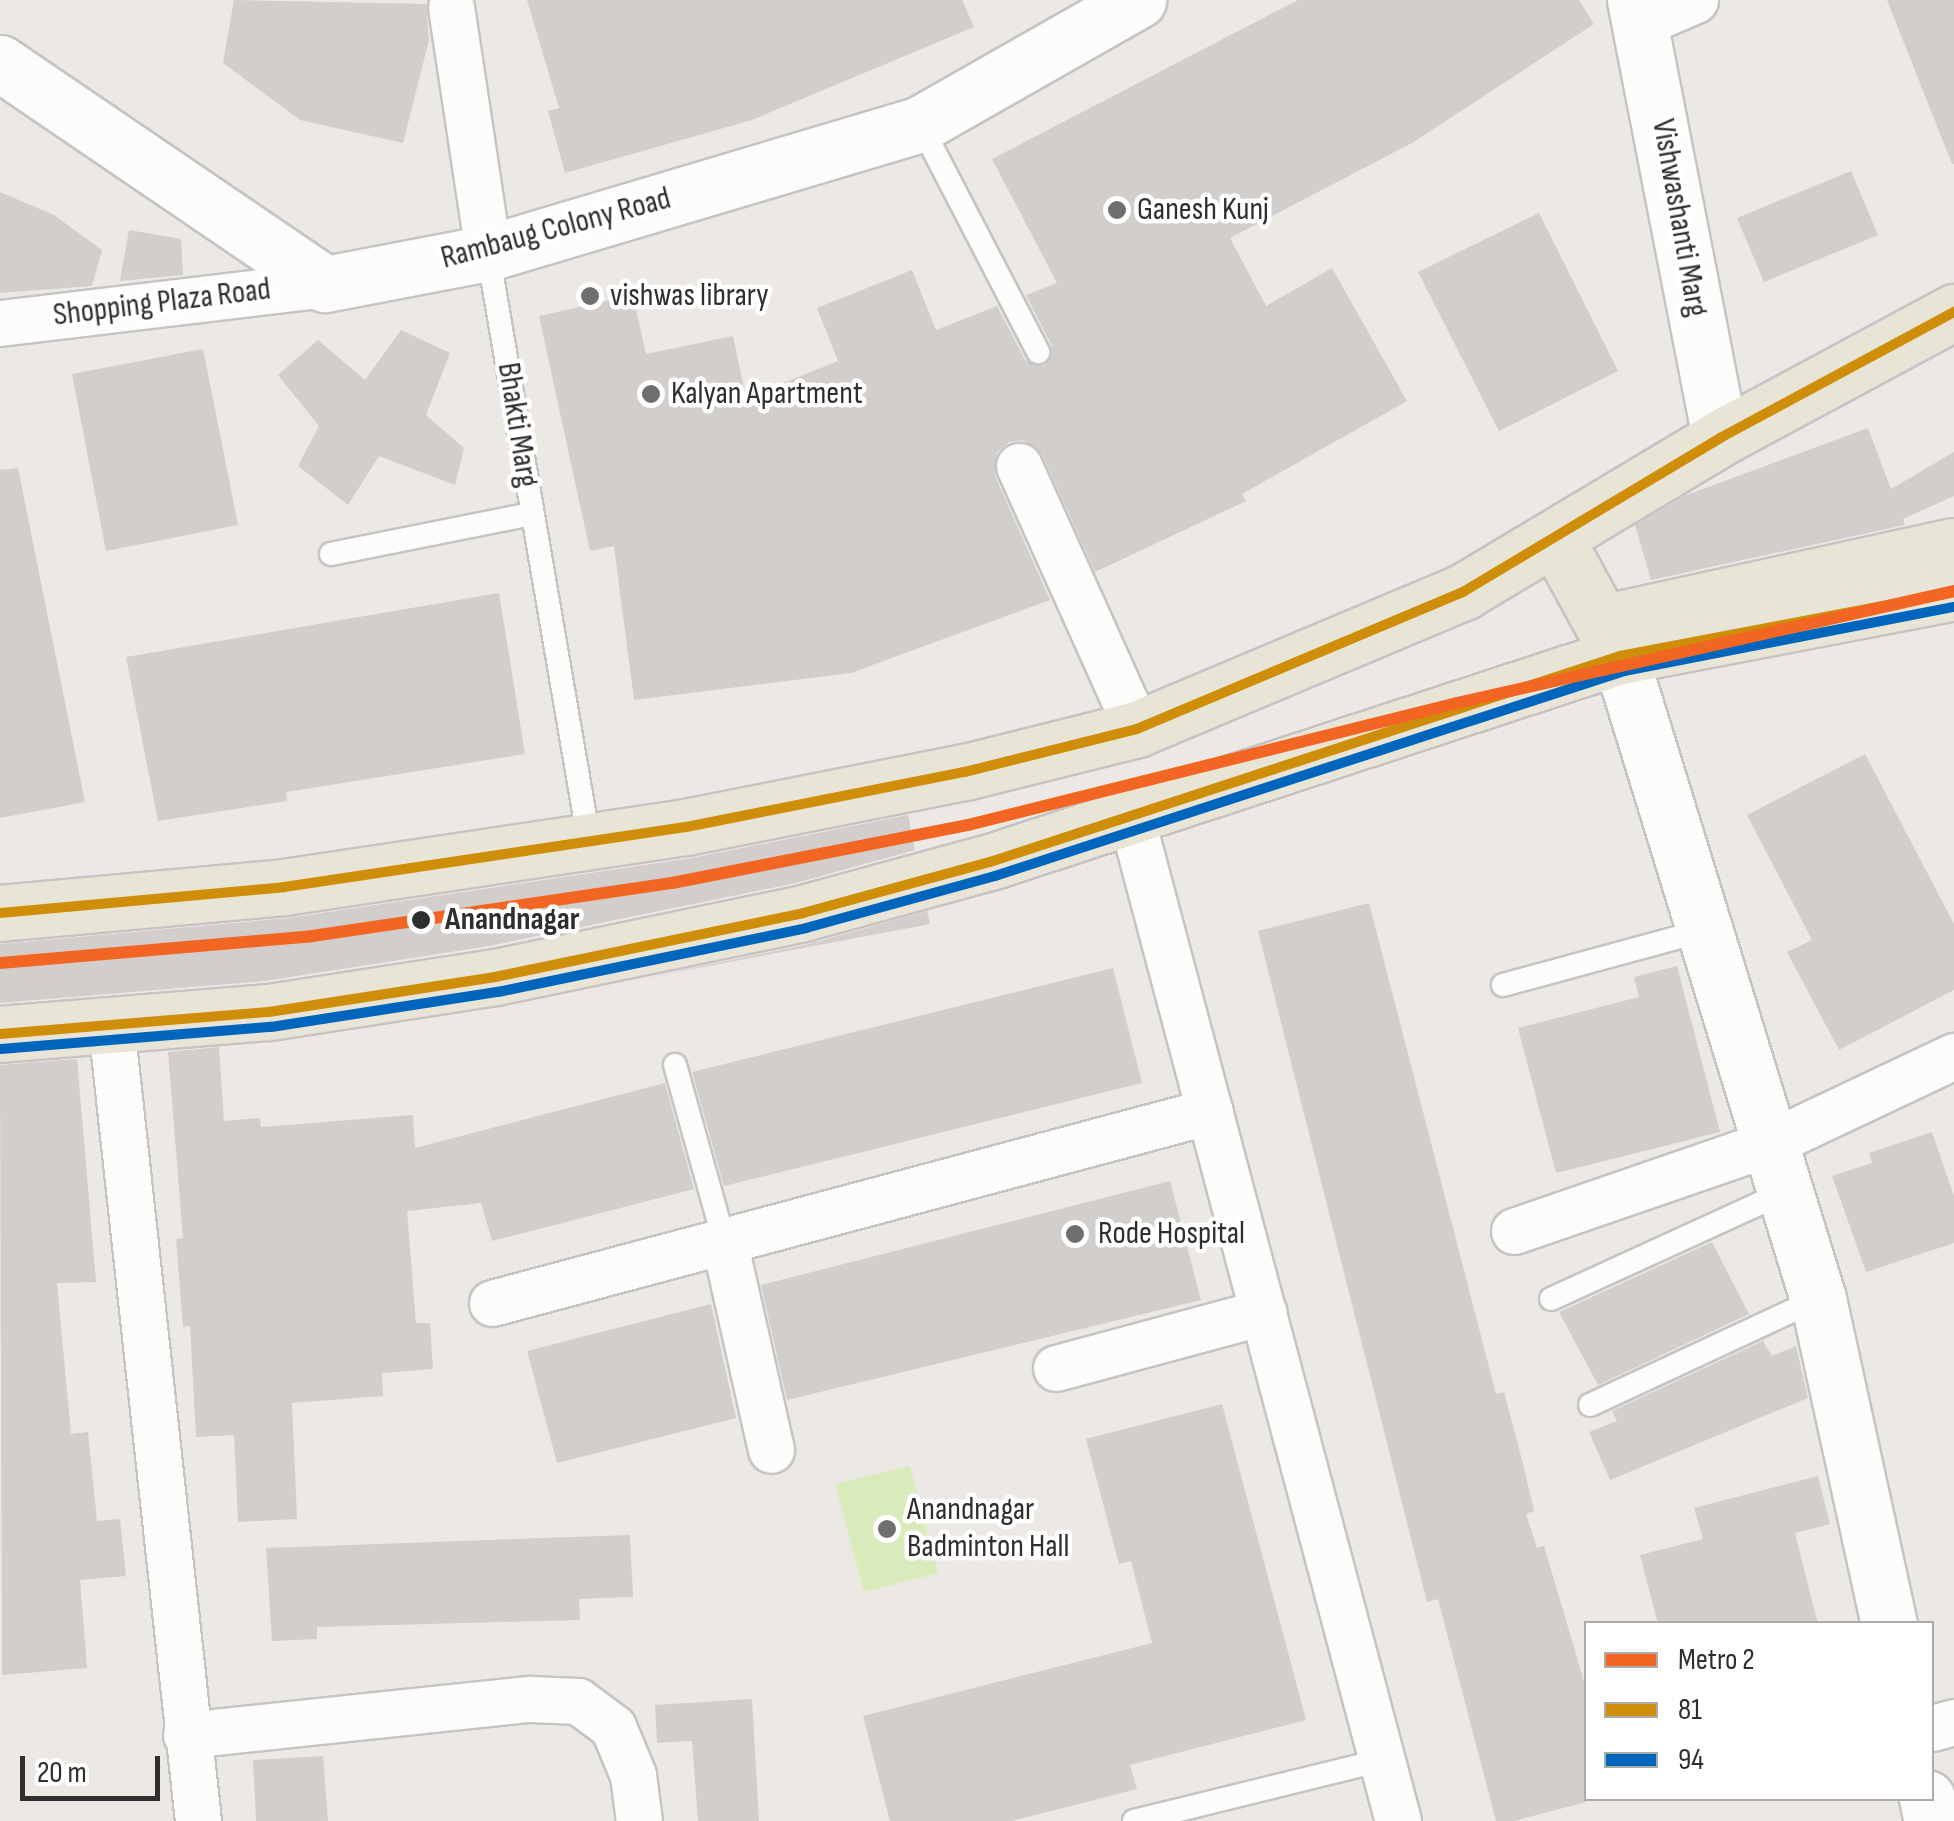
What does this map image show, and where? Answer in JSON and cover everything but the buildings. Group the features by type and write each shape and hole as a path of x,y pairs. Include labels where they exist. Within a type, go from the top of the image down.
{"main road":[{"path":"0,913 284,887 589,842 965,772 1136,729 1463,592 1557,540 1720,438 1954,312"},
{"path":"1557,540 1611,639"},
{"path":"0,1034 270,1012 669,942 803,914 990,862 1611,639 1954,546"},
{"path":"1611,639 1954,592"}],"street":[{"name":"Rambaug Colony Road","path":"325,284 488,253 920,124 1089,15 1138,0"},
{"path":"1637,12 1695,0"},
{"name":"Bhakti Marg","path":"451,7 488,253"},
{"name":"Vishwashanti Marg","path":"1637,12 1720,438"},
{"path":"0,63 325,284"},
{"name":"Shopping Plaza Road","path":"0,323 325,284"},
{"path":"1019,466 1136,729"},
{"path":"1611,639 1818,1299 1888,1621"},
{"path":"1130,813 1398,1821"},
{"path":"111,1025 198,1821"},
{"path":"1514,1230 1778,1168 1954,1056"},
{"path":"492,1303 1210,1112"},
{"path":"724,1242 770,1450"},
{"path":"1056,1368 1264,1312"},
{"path":"186,1735 531,1698 578,1701 613,1727 633,1775 639,1821"}],"lane":[{"path":"920,124 1038,352"},
{"name":"Bhakti Marg","path":"488,253 589,842"},
{"path":"331,554 532,514"},
{"path":"1503,986 1705,930"},
{"path":"675,1065 724,1242"},
{"path":"1551,1300 1778,1168"},
{"path":"1590,1406 1818,1299"},
{"path":"1134,1821 1382,1760"}],"green space":[{"name":"Anandnagar Badminton Hall","path":"910,1466 938,1573 864,1592 835,1484"}],"metro line":[{"name":"2","path":"0,963 312,936 672,883 968,825 1457,703 1954,591"}],"transit line":[{"name":"81","path":"0,913 284,887 686,827 965,772 1137,729 1463,592 1720,438 1954,312"},
{"name":"81","path":"0,1034 269,1012 495,977 803,913 990,862 1620,656 1954,592"},
{"name":"94","path":"1,1049 271,1027 498,992 806,928 995,876 1624,671 1954,607"}],"place":[{"name":"Ganesh Kunj","path":"1117,210"},
{"name":"vishwas library","path":"590,296"},
{"name":"Kalyan Apartment","path":"651,394"},
{"name":"Anandnagar","path":"421,920"},
{"name":"Rode Hospital","path":"1075,1234"},
{"name":"Anandnagar Badminton Hall","path":"887,1529"}]}
